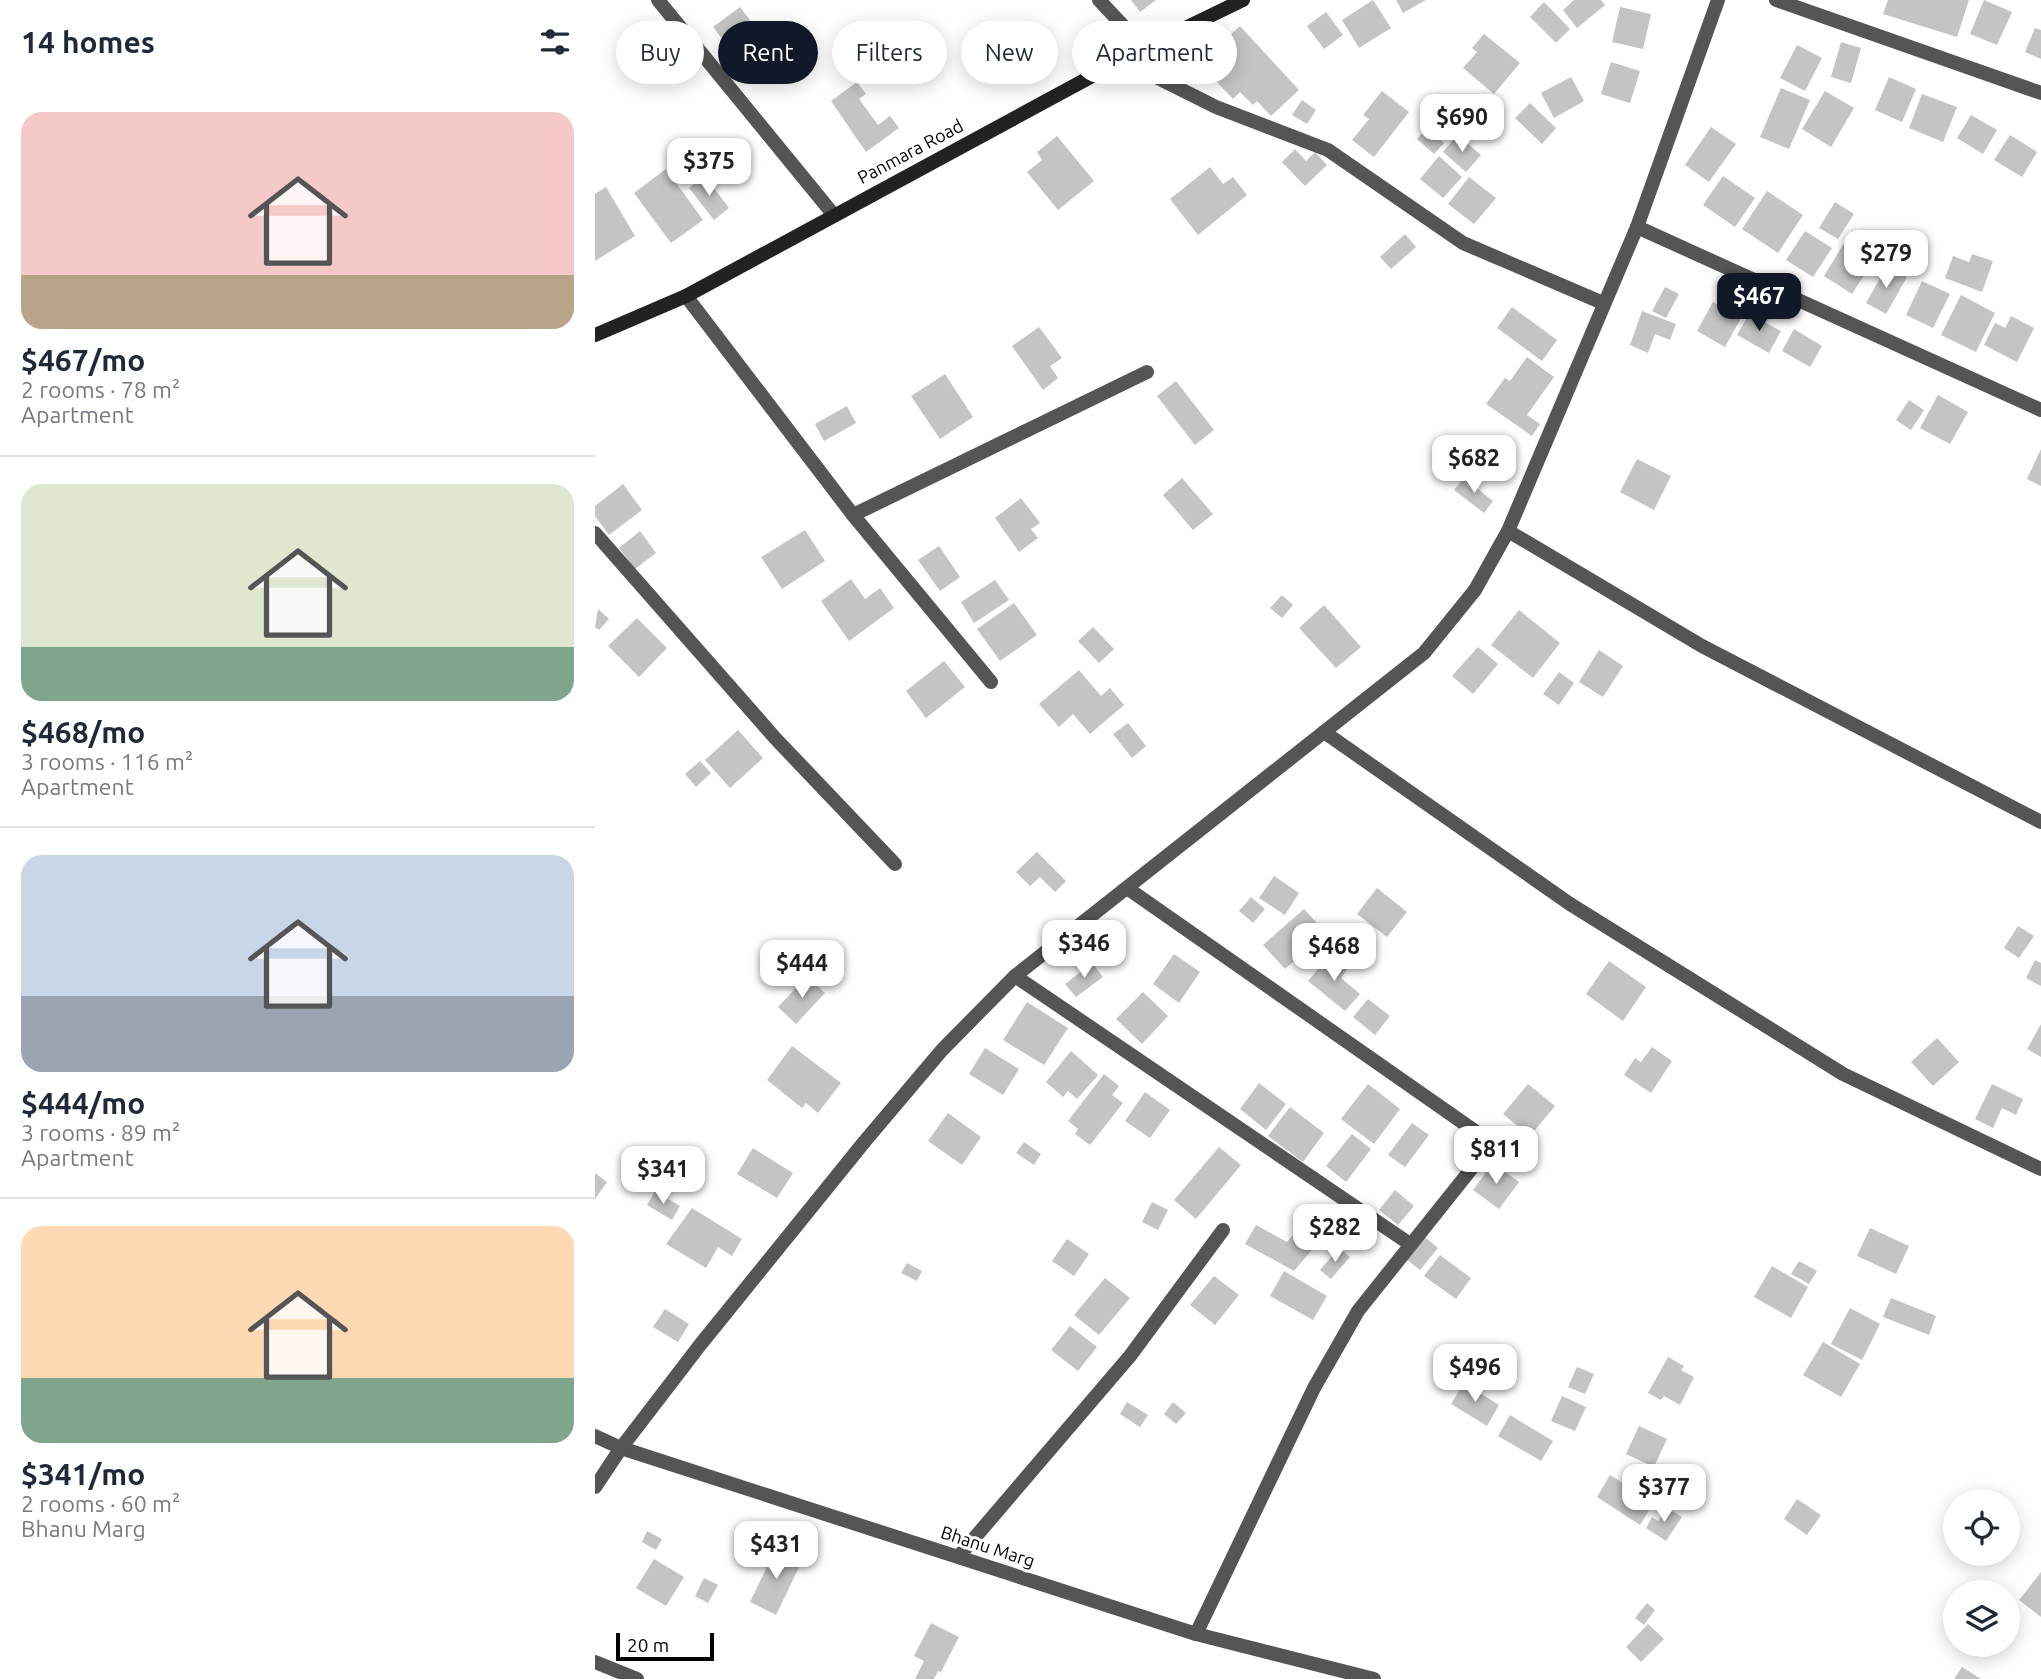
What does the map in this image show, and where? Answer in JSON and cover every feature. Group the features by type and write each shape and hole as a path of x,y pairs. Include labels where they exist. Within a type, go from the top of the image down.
{"street":[{"path":"658,0 833,214"},
{"path":"1100,0 1119,21"},
{"name":"Panmara Road","path":"1200,21 1243,0"},
{"path":"595,1487 621,1448 865,1141 942,1050 1015,976 1424,653 1475,590 1508,531 1637,228 1718,0"},
{"path":"1776,0 2041,93"},
{"name":"Panmara Road","path":"595,335 686,296 1077,84"},
{"path":"1170,84 1216,107 1328,150 1463,243 1603,303"},
{"path":"1637,228 2041,410"},
{"path":"686,296 853,515 991,682"},
{"path":"853,515 1147,372"},
{"path":"1508,531 1702,646 2041,822"},
{"path":"595,533 775,738 895,864"},
{"path":"1324,732 1570,904 1843,1074 2041,1169"},
{"path":"1127,888 1492,1143 1358,1311 1314,1388 1196,1634"},
{"path":"1015,976 1410,1244"},
{"path":"959,1556 1130,1356 1223,1230"},
{"name":"Bhanu Marg","path":"595,1436 621,1448 1196,1634 1374,1679"},
{"path":"595,1662 636,1679"}],"building":[{"path":"1131,0 1156,0 1140,12"},
{"path":"1373,0 1391,28 1359,48 1342,20"},
{"path":"1396,0 1426,0 1403,13"},
{"path":"1574,0 1601,0 1605,5 1577,28 1563,10"},
{"path":"1888,0 1969,0 1957,37 1883,14"},
{"path":"1984,0 2012,12 1997,45 1970,34"},
{"path":"1544,2 1570,29 1556,43 1530,17"},
{"path":"740,7 751,21 721,21"},
{"path":"1620,7 1651,14 1643,49 1612,42"},
{"path":"1326,12 1343,35 1324,49 1307,26"},
{"path":"1240,26 1299,90 1271,116 1257,101 1253,105 1240,92 1233,99 1219,84 1237,84 1237,29"},
{"path":"2035,28 2041,30 2041,59 2025,52"},
{"path":"1484,34 1520,63 1494,94 1463,68 1477,52 1472,48"},
{"path":"1841,42 1861,48 1851,83 1831,77"},
{"path":"1797,45 1822,58 1805,91 1780,78"},
{"path":"1611,62 1640,71 1630,103 1601,94"},
{"path":"1571,77 1584,101 1554,118 1541,93"},
{"path":"1889,77 1916,89 1902,122 1875,110"},
{"path":"854,84 858,84 866,94 859,99 878,125 890,116 899,128 866,152 831,101"},
{"path":"1781,88 1810,100 1789,149 1760,137"},
{"path":"1382,91 1409,112 1374,157 1352,140 1369,119 1363,115"},
{"path":"1825,91 1854,108 1831,147 1802,129"},
{"path":"1922,94 1957,107 1943,142 1909,128"},
{"path":"1302,100 1316,110 1307,124 1292,115"},
{"path":"1530,103 1556,128 1542,144 1515,118"},
{"path":"1971,115 1997,130 1983,154 1957,138"},
{"path":"1711,127 1736,144 1709,182 1685,165"},
{"path":"1427,128 1444,143 1434,154 1417,139"},
{"path":"1457,135 1481,155 1466,172 1443,152"},
{"path":"2010,135 2037,152 2022,177 1994,160"},
{"path":"1057,136 1094,181 1058,210 1027,172 1042,160 1037,152"},
{"path":"1295,149 1306,161 1315,152 1327,165 1305,186 1282,162"},
{"path":"1439,156 1462,177 1443,198 1420,179"},
{"path":"1210,167 1223,184 1233,177 1247,195 1198,235 1170,199"},
{"path":"666,169 703,220 671,243 634,193"},
{"path":"704,175 729,208 714,220 689,188"},
{"path":"1723,176 1755,198 1735,227 1703,205"},
{"path":"1469,177 1496,198 1474,224 1448,204"},
{"path":"606,187 635,236 595,261 595,194"},
{"path":"1767,191 1803,215 1778,253 1742,229"},
{"path":"1835,202 1854,214 1838,239 1819,228"},
{"path":"1852,230 1881,249 1852,294 1824,276"},
{"path":"1805,231 1832,248 1813,277 1786,260"},
{"path":"1405,234 1416,247 1391,269 1380,257"},
{"path":"1972,254 1993,261 1982,292 1945,278 1953,256 1969,262"},
{"path":"1887,266 1907,277 1886,314 1866,303"},
{"path":"1922,281 1950,294 1933,328 1906,315"},
{"path":"1665,287 1679,294 1666,318 1652,311"},
{"path":"1961,295 1995,313 1976,352 1941,335"},
{"path":"1713,302 1741,318 1725,347 1697,331"},
{"path":"1512,307 1557,340 1542,361 1497,328"},
{"path":"1642,311 1676,324 1670,340 1655,334 1648,353 1630,345"},
{"path":"1749,314 1781,331 1769,353 1737,335"},
{"path":"2011,316 2034,328 2017,362 1984,345 1995,323 2005,328"},
{"path":"1039,327 1062,358 1050,366 1058,378 1043,390 1012,346"},
{"path":"1794,329 1822,346 1810,367 1782,351"},
{"path":"1527,357 1554,377 1527,415 1540,424 1532,436 1486,404 1505,378 1510,381"},
{"path":"945,374 973,417 940,439 911,396"},
{"path":"1176,381 1214,430 1195,445 1157,396"},
{"path":"1938,395 1968,412 1950,444 1920,428"},
{"path":"1909,400 1924,410 1911,430 1896,420"},
{"path":"847,406 856,423 824,441 815,424"},
{"path":"2041,449 2041,486 2027,479"},
{"path":"1637,459 1671,476 1654,510 1620,492"},
{"path":"1182,478 1213,514 1193,530 1163,495"},
{"path":"1464,478 1493,501 1484,513 1454,490"},
{"path":"623,484 642,510 609,535 595,516 595,506"},
{"path":"1021,498 1040,523 1031,529 1038,538 1019,552 995,518"},
{"path":"805,530 825,561 782,589 761,557"},
{"path":"640,531 656,553 635,569 619,548"},
{"path":"939,546 960,577 940,591 918,560"},
{"path":"851,579 865,599 880,588 894,608 849,641 821,601"},
{"path":"995,580 1009,600 974,623 961,602"},
{"path":"1282,595 1293,605 1282,618 1270,608"},
{"path":"1014,603 1037,635 1000,661 977,629"},
{"path":"1324,605 1361,647 1336,668 1299,628"},
{"path":"598,609 609,619 599,630 595,627"},
{"path":"1519,610 1560,643 1533,678 1491,645"},
{"path":"637,618 667,648 639,677 608,646"},
{"path":"1093,627 1114,649 1099,663 1078,641"},
{"path":"1478,647 1498,664 1473,694 1452,676"},
{"path":"1599,650 1623,666 1603,697 1579,682"},
{"path":"944,661 965,687 926,718 906,691"},
{"path":"1079,670 1101,696 1110,688 1124,705 1090,734 1073,714 1059,727 1039,704"},
{"path":"1559,672 1574,683 1559,705 1543,694"},
{"path":"1128,723 1146,746 1132,758 1113,734"},
{"path":"738,730 763,758 730,788 705,760"},
{"path":"700,761 711,773 696,787 685,774"},
{"path":"1037,852 1066,881 1055,892 1040,877 1030,886 1016,872"},
{"path":"1274,876 1299,893 1285,915 1259,898"},
{"path":"1377,888 1407,912 1387,937 1357,914"},
{"path":"1251,897 1265,909 1253,923 1239,911"},
{"path":"1304,909 1326,933 1285,969 1263,945"},
{"path":"2018,926 2034,936 2019,958 2004,948"},
{"path":"1352,933 1375,948 1365,962 1342,947"},
{"path":"1174,954 1200,972 1179,1003 1153,984"},
{"path":"1331,954 1348,968 1341,978 1360,994 1345,1011 1308,981"},
{"path":"2035,960 2041,963 2041,986 2026,978"},
{"path":"1609,961 1646,987 1623,1021 1586,994"},
{"path":"1092,963 1103,977 1076,997 1065,984"},
{"path":"807,976 825,993 796,1024 778,1007"},
{"path":"1143,992 1168,1016 1142,1044 1116,1019"},
{"path":"1368,999 1390,1016 1375,1035 1353,1017"},
{"path":"1027,1002 1068,1028 1044,1065 1003,1040"},
{"path":"2041,1024 2041,1057 2027,1049"},
{"path":"1937,1038 1959,1062 1933,1086 1911,1062"},
{"path":"792,1046 841,1083 818,1113 806,1103 802,1108 767,1080"},
{"path":"1652,1047 1672,1061 1651,1093 1624,1075 1635,1058 1641,1062"},
{"path":"985,1048 1019,1069 1003,1095 969,1074"},
{"path":"1071,1051 1098,1075 1077,1099 1068,1091 1063,1097 1046,1082"},
{"path":"1104,1074 1119,1086 1112,1095 1123,1103 1090,1145 1075,1134 1078,1129 1068,1121"},
{"path":"1259,1083 1286,1104 1266,1130 1240,1109"},
{"path":"1368,1084 1400,1109 1374,1144 1341,1119"},
{"path":"1528,1084 1555,1106 1530,1136 1503,1114"},
{"path":"1992,1084 2023,1099 2016,1115 2002,1108 1993,1128 1975,1119"},
{"path":"1145,1092 1170,1110 1150,1138 1125,1121"},
{"path":"1290,1107 1324,1133 1303,1162 1268,1136"},
{"path":"948,1113 981,1137 962,1165 928,1141"},
{"path":"1412,1123 1429,1135 1405,1167 1388,1155"},
{"path":"1352,1134 1371,1149 1346,1182 1326,1166"},
{"path":"1024,1142 1041,1154 1034,1165 1016,1153"},
{"path":"1219,1147 1241,1165 1196,1219 1174,1200"},
{"path":"753,1148 793,1173 777,1198 737,1174"},
{"path":"1493,1163 1519,1182 1499,1209 1473,1190"},
{"path":"595,1173 607,1182 595,1199"},
{"path":"1395,1190 1414,1206 1398,1225 1379,1210"},
{"path":"655,1191 680,1206 672,1220 647,1205"},
{"path":"1152,1202 1168,1210 1158,1230 1142,1222"},
{"path":"692,1208 742,1239 732,1256 718,1247 706,1268 666,1244"},
{"path":"1313,1211 1332,1226 1294,1271 1245,1244 1256,1225 1287,1242"},
{"path":"1870,1228 1909,1246 1896,1274 1857,1256"},
{"path":"1425,1237 1438,1248 1420,1270 1406,1259"},
{"path":"1067,1239 1089,1254 1074,1276 1052,1261"},
{"path":"1339,1248 1350,1257 1331,1279 1320,1270"},
{"path":"1440,1255 1471,1278 1456,1299 1424,1276"},
{"path":"1799,1261 1817,1271 1809,1284 1791,1274"},
{"path":"907,1263 922,1271 917,1281 901,1273"},
{"path":"1772,1266 1808,1287 1791,1318 1754,1297"},
{"path":"1284,1271 1327,1296 1313,1320 1270,1296"},
{"path":"1214,1276 1239,1295 1215,1325 1190,1305"},
{"path":"1105,1278 1130,1298 1099,1335 1074,1315"},
{"path":"1891,1298 1936,1316 1929,1335 1883,1317"},
{"path":"1850,1308 1880,1324 1862,1360 1831,1344"},
{"path":"665,1309 689,1324 678,1342 653,1327"},
{"path":"1070,1326 1097,1347 1078,1371 1051,1350"},
{"path":"1823,1342 1860,1364 1841,1397 1803,1375"},
{"path":"1668,1357 1684,1366 1681,1370 1694,1377 1680,1405 1664,1396 1661,1400 1648,1393"},
{"path":"1577,1367 1594,1374 1585,1394 1568,1387"},
{"path":"1464,1383 1499,1405 1487,1426 1451,1404"},
{"path":"1562,1396 1586,1407 1575,1431 1551,1421"},
{"path":"1127,1402 1148,1415 1140,1427 1120,1414"},
{"path":"1173,1402 1186,1413 1176,1424 1164,1414"},
{"path":"1510,1415 1553,1441 1541,1461 1498,1436"},
{"path":"1639,1426 1667,1439 1654,1467 1626,1454"},
{"path":"1610,1475 1640,1494 1644,1488 1657,1497 1640,1525 1597,1497"},
{"path":"1797,1499 1821,1515 1807,1535 1784,1519"},
{"path":"1667,1508 1682,1517 1666,1541 1646,1528 1652,1517 1658,1521"},
{"path":"647,1531 662,1539 656,1550 642,1542"},
{"path":"777,1546 803,1559 776,1615 750,1602"},
{"path":"654,1559 684,1577 666,1606 636,1588"},
{"path":"2041,1572 2041,1617 2020,1599"},
{"path":"704,1578 718,1585 708,1603 695,1596"},
{"path":"1647,1603 1655,1610 1644,1625 1635,1618"},
{"path":"931,1623 959,1637 941,1672 938,1671 934,1679 915,1679 924,1661 914,1656"},
{"path":"1648,1624 1664,1639 1641,1662 1626,1647"},
{"path":"1962,1667 1981,1679 1954,1679"}]}
